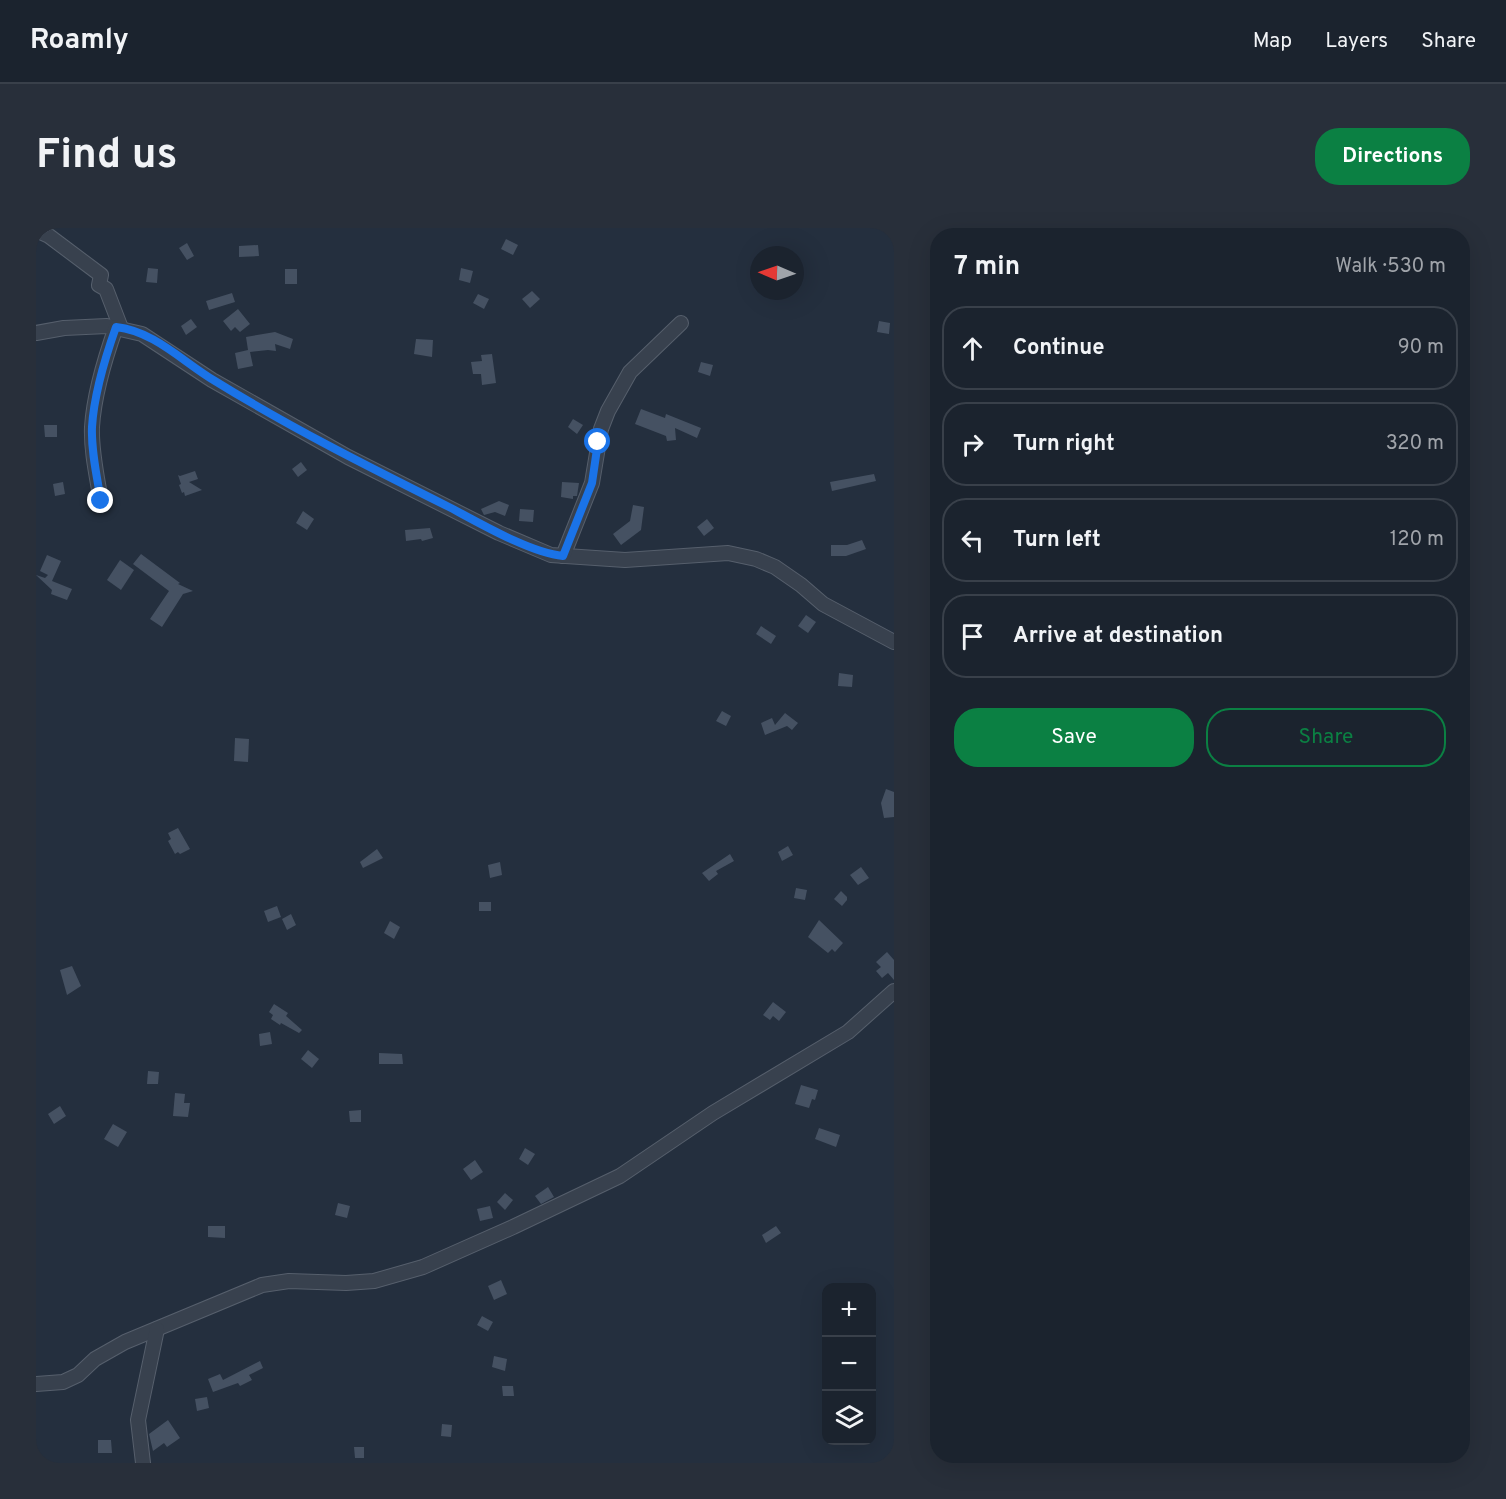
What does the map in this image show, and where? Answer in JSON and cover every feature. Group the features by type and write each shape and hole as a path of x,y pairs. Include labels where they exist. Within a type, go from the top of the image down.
{"street":[{"path":"36,230 49,236 101,275 99,285 106,289 119,328 107,353 92,427 101,501"},
{"path":"563,556 592,483 601,429 608,411 630,372 681,323"},
{"path":"36,333 64,328 119,328 142,334 212,380 348,458 499,533 551,555 625,560 728,553 756,559 775,567 824,604 894,642"},
{"path":"36,1384 63,1382 78,1375 95,1359 124,1342 262,1286 289,1281 346,1283 384,1278 423,1267 513,1227 620,1176 713,1113 848,1032 894,991"},
{"path":"143,1463 138,1420 157,1329"}],"building":[{"path":"506,239 518,245 513,255 501,249"},
{"path":"187,243 194,256 187,260 179,248"},
{"path":"258,245 259,256 239,257 239,246"},
{"path":"148,268 158,269 157,283 146,282"},
{"path":"461,268 473,271 470,283 459,280"},
{"path":"285,269 297,269 297,284 285,284"},
{"path":"532,291 540,299 530,308 522,299"},
{"path":"232,293 235,302 209,310 206,301"},
{"path":"478,294 489,299 484,309 473,303"},
{"path":"238,309 250,324 240,332 235,327 231,331 223,321"},
{"path":"191,319 197,327 186,335 181,326"},
{"path":"879,321 890,323 889,334 877,332"},
{"path":"275,332 293,339 290,349 275,344 276,351 250,352 253,366 238,369 235,353 248,350 246,337"},
{"path":"416,339 433,340 432,357 414,354"},
{"path":"492,354 496,383 482,385 481,374 473,374 471,362 482,361 481,355"},
{"path":"701,362 713,365 710,376 698,372"},
{"path":"641,409 665,418 666,414 701,428 697,438 675,428 676,440 667,441 666,436 635,424"},
{"path":"573,419 583,425 577,434 568,427"},
{"path":"44,425 57,425 57,437 45,437"},
{"path":"301,462 307,470 298,477 292,469"},
{"path":"195,471 198,479 189,482 202,490 185,496 179,485 181,484 178,475"},
{"path":"874,474 876,481 832,491 830,482"},
{"path":"63,482 65,494 55,496 53,484"},
{"path":"562,482 579,483 577,496 573,496 573,499 561,497"},
{"path":"499,501 509,505 505,516 495,512 484,515 481,509"},
{"path":"633,505 644,507 641,530 621,545 613,534 630,521"},
{"path":"520,509 534,510 533,522 519,521"},
{"path":"303,511 314,519 307,530 296,523"},
{"path":"707,519 714,528 704,536 697,527"},
{"path":"430,528 433,538 406,541 405,530"},
{"path":"862,540 866,549 846,556 831,556 831,545 847,545"},
{"path":"141,554 180,583 178,584 193,591 183,594 162,627 150,619 169,591 133,564"},
{"path":"47,555 61,561 52,581 72,589 67,600 51,594 52,590 36,575 45,578 48,575 40,571"},
{"path":"120,560 134,570 121,590 107,580"},
{"path":"806,615 816,622 808,633 798,626"},
{"path":"761,626 776,636 771,644 756,634"},
{"path":"839,673 853,675 852,687 838,686"},
{"path":"722,711 731,716 726,726 716,721"},
{"path":"785,713 798,723 792,730 787,726 765,735 761,723 772,718 775,725"},
{"path":"235,738 249,739 248,762 234,761"},
{"path":"886,789 894,792 894,817 884,818 881,803"},
{"path":"178,828 190,849 175,854 168,841 171,839 168,833"},
{"path":"788,846 793,855 782,861 778,852"},
{"path":"377,849 383,858 363,868 360,862"},
{"path":"730,854 734,861 716,871 718,874 709,881 702,873"},
{"path":"500,862 502,875 490,878 488,865"},
{"path":"861,867 869,878 858,885 850,875"},
{"path":"796,888 807,890 805,900 794,898"},
{"path":"841,891 847,897 842,906 834,899"},
{"path":"479,902 491,902 491,911 479,911"},
{"path":"277,906 281,917 268,922 264,911"},
{"path":"291,914 296,925 287,930 282,919"},
{"path":"819,920 843,943 835,952 832,949 828,953 808,937"},
{"path":"390,921 400,927 394,939 384,933"},
{"path":"887,952 894,960 894,980 888,973 882,978 876,971 881,967 876,962"},
{"path":"72,966 81,986 67,995 60,970"},
{"path":"773,1002 786,1012 779,1021 773,1016 770,1020 763,1015"},
{"path":"274,1004 288,1013 286,1016 302,1030 299,1033 271,1019 273,1015 269,1012"},
{"path":"270,1032 272,1044 260,1046 259,1034"},
{"path":"308,1050 319,1059 312,1068 301,1059"},
{"path":"379,1053 402,1054 403,1064 379,1064"},
{"path":"148,1071 159,1072 158,1084 147,1084"},
{"path":"801,1085 818,1090 809,1108 795,1104"},
{"path":"175,1093 185,1094 184,1103 190,1103 188,1117 173,1116"},
{"path":"60,1106 66,1116 54,1124 48,1114"},
{"path":"361,1110 361,1122 350,1122 349,1111"},
{"path":"113,1124 127,1132 118,1147 104,1139"},
{"path":"819,1128 840,1135 836,1147 815,1139"},
{"path":"525,1148 535,1154 528,1165 519,1159"},
{"path":"475,1160 483,1172 471,1180 463,1169"},
{"path":"548,1187 554,1197 541,1204 535,1196"},
{"path":"505,1193 513,1200 505,1210 497,1202"},
{"path":"338,1203 350,1206 347,1218 335,1215"},
{"path":"490,1206 493,1218 480,1221 477,1209"},
{"path":"208,1226 225,1226 225,1238 208,1237"},
{"path":"776,1226 781,1233 766,1243 762,1235"},
{"path":"501,1280 507,1294 494,1300 488,1286"},
{"path":"482,1316 493,1322 488,1331 477,1325"},
{"path":"494,1356 507,1359 505,1371 492,1367"},
{"path":"260,1361 263,1368 249,1375 252,1380 240,1386 238,1383 213,1392 208,1379 220,1374 223,1380"},
{"path":"502,1386 513,1386 514,1396 503,1396"},
{"path":"207,1397 209,1408 197,1411 195,1399"},
{"path":"168,1420 180,1438 167,1447 164,1443 153,1451 149,1434"},
{"path":"442,1424 452,1425 451,1437 441,1436"},
{"path":"98,1440 111,1440 112,1453 98,1453"},
{"path":"354,1447 364,1447 364,1458 355,1458"}],"route":[{"path":"101,501 92,427 107,353 116,327 142,334 212,380 348,458 499,533 551,555 563,556 592,483 598,442"}]}
